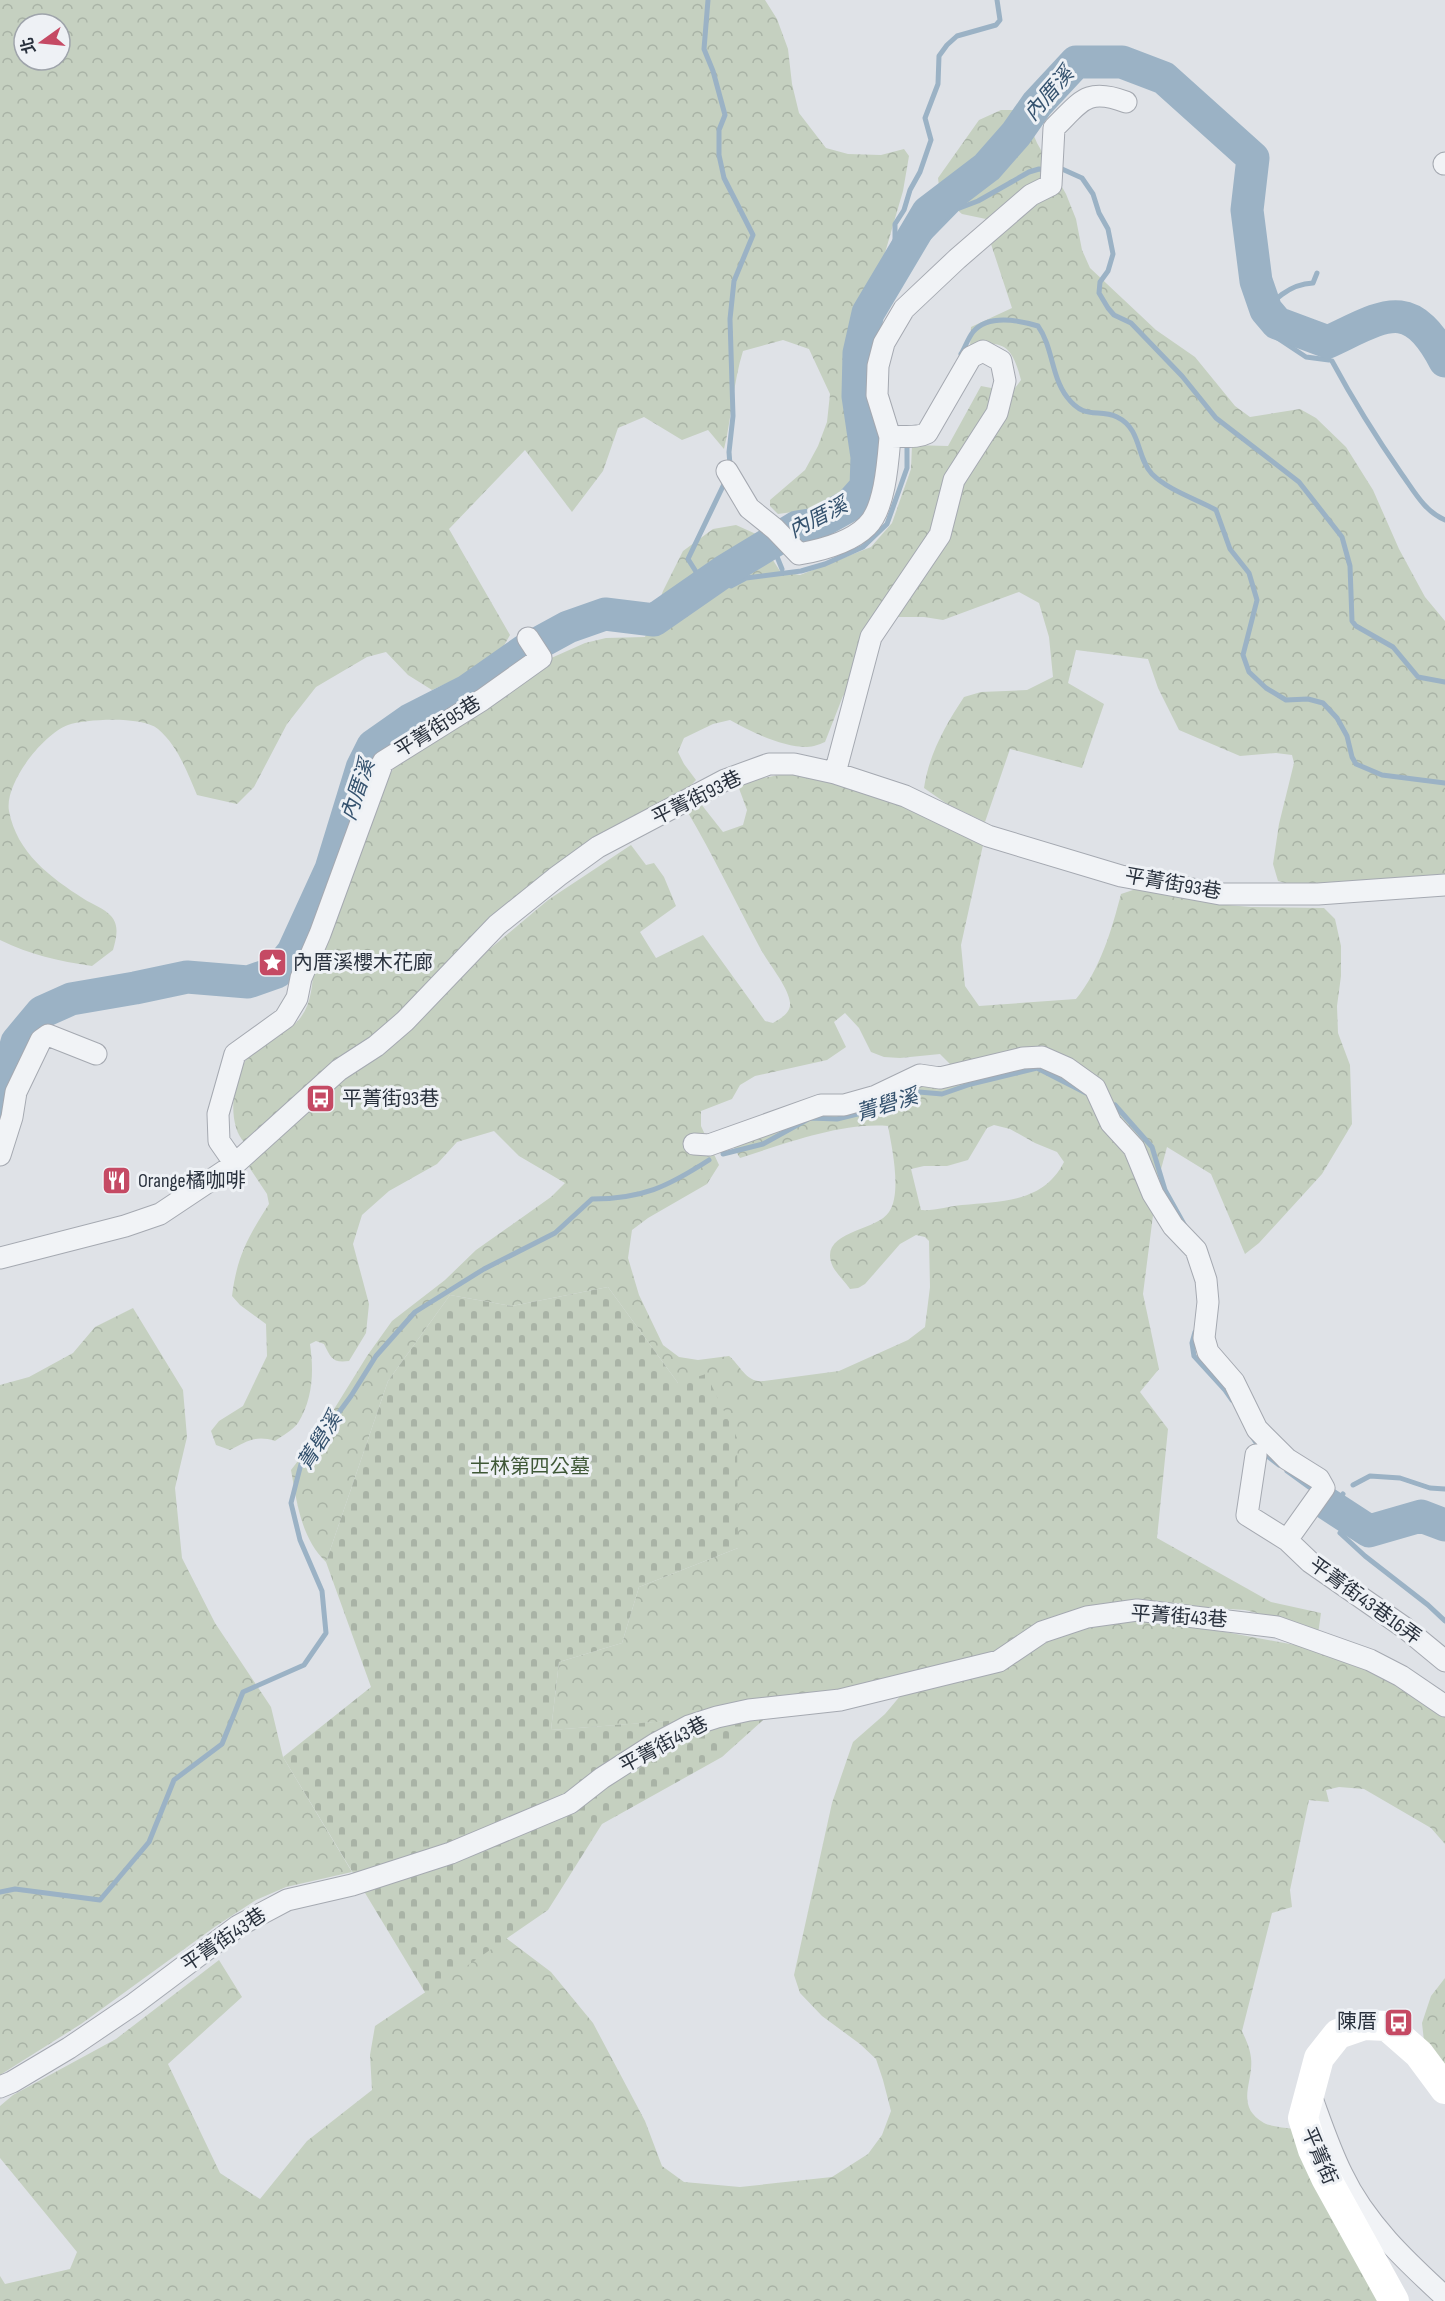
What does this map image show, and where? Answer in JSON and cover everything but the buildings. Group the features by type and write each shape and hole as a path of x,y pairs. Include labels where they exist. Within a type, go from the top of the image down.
{"street":[{"path":"727,471 749,508 775,529 799,554 843,542 868,526 881,501 890,437 877,395 878,366 884,343 904,309 1031,195 1051,185 1054,128 1084,99 1105,94 1126,102"},
{"path":"836,773 871,637 940,536 954,480 997,413 1005,381 1001,361 983,351 971,357 927,433 920,437 902,435 890,437"},
{"name":"平菁街95巷","path":"235,1164 219,1141 218,1114 235,1054 285,1018 297,998 301,978 320,934 383,762 482,700 541,658 528,638"},
{"name":"平菁街93巷","path":"0,1258 125,1226 160,1214 235,1164 339,1070 376,1046 405,1021 497,926 598,847 725,780 769,764 794,764 836,773 905,796 988,836 1121,876 1220,894 1318,894 1445,885"},
{"path":"0,1155 12,1117 16,1092 41,1040 48,1035 96,1054"},
{"path":"694,1144 709,1145 821,1105 844,1105 876,1096 920,1076 940,1078 1023,1058 1042,1057 1067,1068 1095,1088 1112,1123 1134,1148 1153,1194 1168,1218 1196,1250 1206,1280 1208,1302 1204,1338 1208,1352 1234,1382 1257,1429 1287,1459 1319,1479 1324,1488 1287,1540"},
{"name":"平菁街43巷16弄","path":"1256,1455 1247,1515 1287,1540 1310,1562 1405,1628 1445,1660"},
{"name":"平菁街43巷","path":"0,2087 69,2048 134,2004 238,1926 287,1900 352,1885 451,1853 570,1803 602,1778 689,1726 749,1710 840,1700 999,1661 1042,1632 1087,1617 1137,1610 1277,1627 1370,1660 1401,1676 1445,1706"},
{"name":"平菁街","path":"1394,2301 1326,2178 1313,2150 1303,2118 1319,2058 1338,2034 1364,2025 1387,2026 1419,2054 1445,2089"},
{"path":"1310,2093 1342,2175 1360,2204 1381,2235 1445,2297"}],"green space":[{"path":"0,0 765,0 777,19 788,49 792,84 799,113 826,148 848,154 881,155 904,149 909,156 903,191 880,270 859,306 853,370 859,459 856,489 840,502 821,508 778,514 770,506 770,500 805,470 818,446 827,422 830,394 809,349 783,340 743,351 724,449 708,430 682,440 644,417 618,428 603,471 572,512 525,450 449,529 510,635 498,656 472,672 432,690 408,675 386,652 367,657 316,687 287,724 254,787 237,804 197,795 186,768 171,743 158,729 150,725 128,720 77,723 58,730 48,738 27,761 13,787 9,800 9,811 13,826 27,852 47,873 111,916 116,928 116,937 113,950 92,966 45,957 0,940"},
{"path":"1001,110 1014,110 1029,124 1037,143 1066,194 1076,219 1082,250 1090,268 1156,330 1195,357 1235,406 1250,417 1300,409 1316,418 1346,447 1373,490 1399,549 1425,597 1445,621 1445,876 1292,885 1278,881 1273,864 1279,824 1294,763 1292,755 1276,753 1240,756 1179,730 1158,688 1148,659 1076,650 1068,683 1104,704 1082,768 1010,749 985,822 947,804 924,788 926,776 939,741 964,697 981,692 1027,690 1053,677 1049,637 1039,603 1019,592 943,620 924,617 893,617 875,641 870,676 843,696 825,742 809,747 777,742 730,720 713,724 684,738 678,752 696,780 680,797 505,909 451,958 396,1018 245,1143 239,1135 233,1113 235,1087 243,1064 261,1046 296,1023 305,1011 311,993 314,967 386,782 397,762 510,693 549,659 585,643 606,638 645,637 663,591 683,551 713,529 736,525 756,534 780,571 800,575 871,547 892,523 911,469 912,445 948,446 981,386 1012,392 1021,380 1014,359 1005,348 991,344 970,347 971,327 1012,308 989,238 992,226 986,219 962,214 950,204 940,194 938,178 979,120"},
{"path":"789,773 827,778 903,801 983,845 961,945 965,986 979,1006 1076,999 1098,962 1121,894 1136,889 1215,904 1324,908 1335,919 1341,946 1341,976 1337,1006 1338,1033 1350,1065 1352,1124 1322,1174 1259,1243 1245,1254 1211,1174 1167,1147 1157,1184 1143,1294 1159,1369 1140,1392 1168,1429 1157,1538 1271,1602 1321,1613 1318,1634 1305,1625 1245,1610 1138,1603 1080,1610 1030,1628 1011,1644 984,1657 788,1702 697,1719 551,1730 559,1662 622,1643 639,1587 738,1548 678,1383 608,1287 512,1306 450,1295 388,1381 326,1562 311,1542 301,1519 291,1470 318,1435 367,1356 392,1321 445,1280 476,1250 551,1197 565,1183 519,1156 494,1131 457,1142 437,1164 389,1191 362,1215 353,1244 369,1304 366,1333 349,1361 335,1360 328,1353 324,1344 316,1341 310,1344 311,1385 307,1404 296,1426 275,1441 257,1439 230,1450 216,1445 211,1431 219,1421 243,1406 267,1356 266,1324 240,1305 232,1296 244,1247 269,1204 267,1194 249,1167 269,1145 460,974 548,900 631,845 646,865 654,863 664,877 676,906 640,932 656,958 703,935 765,1021 773,1023 787,1012 790,1003 786,990 759,946 687,811 701,804 723,832 743,825 747,810 737,783","holes":["845,1013 859,1028 871,1052 884,1057 900,1058 940,1054 950,1064 951,1074 739,1133 732,1145 740,1158 833,1131 852,1127 888,1126 895,1170 893,1204 882,1219 840,1239 833,1246 830,1255 833,1267 850,1289 858,1288 865,1284 900,1244 916,1235 925,1237 929,1241 930,1287 925,1327 908,1340 839,1371 764,1381 748,1377 729,1356 698,1360 679,1357 663,1345 639,1295 628,1258 632,1230 648,1218 707,1184 719,1165 701,1126 701,1111 732,1099 740,1085 755,1076 827,1060 846,1047 834,1022","994,1125 1010,1129 1057,1152 1064,1162 1055,1175 1033,1193 1006,1200 921,1210 911,1169 924,1166 947,1166 968,1160 987,1128"]},
{"name":"士林第四公墓","path":"608,1287 678,1383 706,1374 737,1438 738,1548 639,1587 622,1643 559,1662 551,1730 771,1713 722,1757 602,1824 548,1910 426,1994 283,1757 371,1687 326,1562 388,1381 450,1295 512,1306"},
{"path":"133,1308 183,1390 187,1437 175,1488 182,1558 215,1623 271,1707 283,1757 352,1872 286,1887 256,1900 216,1926 81,2024 0,2075 0,1385 29,1377 73,1353 95,1327"},
{"path":"1140,1616 1322,1650 1387,1675 1445,1713 1445,1844 1431,1828 1364,1789 1339,1787 1326,1790 1329,1802 1309,1800 1290,1890 1292,1907 1272,1913 1242,2031 1251,2058 1247,2093 1250,2109 1264,2123 1301,2130 1383,2301 0,2301 0,2276 5,2284 70,2269 77,2252 0,2158 0,2106 13,2095 116,2039 219,1960 242,1997 168,2064 220,2173 260,2199 307,2141 372,2090 370,2055 375,2026 506,1938 551,1972 593,2023 645,2121 662,2166 684,2182 740,2187 832,2177 868,2154 882,2135 891,2111 876,2059 822,2016 800,1993 794,1975 832,1803 853,1742 885,1714 901,1695 1041,1640 1085,1626"},
{"path":"1445,1978 1445,2078 1425,2050 1422,2023 1431,1996"}],"waterway":[{"path":"708,0 704,49 713,71 725,115 719,130 719,155 724,178 753,235 734,281 730,319 733,416 730,465"},
{"path":"997,0 1000,20 996,25 957,36 939,56 938,84 925,118 931,140 904,210 895,224 895,241 905,252 913,254 957,209 978,201 1029,172 1039,169 1046,170"},
{"name":"內厝溪","path":"0,1108 17,1042 42,1012 71,999 187,977 248,982 277,972 293,952 331,869 362,768 373,746 410,720 467,691 524,651 568,627 605,614 654,620 726,570 797,527 816,524 850,505 866,487 867,457 858,396 859,353 868,313 928,212 987,167 1016,134 1037,104 1076,62 1122,62 1164,78 1253,158 1247,210 1256,281 1266,310 1277,323 1328,342 1380,319 1394,317 1407,319 1420,326 1445,361"},
{"path":"1062,169 1082,178 1093,194 1099,213 1108,229 1113,254 1108,271 1100,282 1099,293 1108,308 1114,315 1131,323 1182,376 1216,418 1299,482 1342,537 1350,566 1352,621 1356,626 1393,647 1418,677 1445,682"},
{"path":"1317,273 1313,283 1297,286 1282,294 1270,306 1263,320 1270,333 1306,357 1329,360 1328,342"},
{"path":"961,354 973,332 979,326 987,323 1004,320 1038,326 1047,343 1058,380 1067,397 1086,412 1110,415 1125,422 1135,436 1143,460 1152,474 1174,490 1216,510 1230,549 1249,573 1257,600 1243,655 1249,672 1266,688 1286,700 1308,699 1323,703 1337,718 1347,736 1356,764 1382,775 1445,783"},
{"path":"1332,361 1374,432 1415,493 1425,506 1445,520"},
{"path":"731,586 746,578 801,571 825,564 863,547 887,524 907,468 907,443"},
{"path":"716,591 705,586 688,559 725,482"},
{"path":"771,542 782,569"},
{"name":"菁礐溪","path":"723,1154 763,1144 810,1118 837,1119 890,1106 919,1092 942,1094 971,1084 1037,1068 1086,1093"},
{"name":"菁礐溪","path":"1115,1105 1152,1147 1165,1190 1185,1226"},
{"name":"菁礐溪","path":"0,1892 15,1889 100,1900 149,1842 174,1780 222,1744 243,1692 304,1665 326,1633 322,1591 300,1540 291,1503 301,1464 351,1396 376,1356 415,1312 484,1269 555,1233 592,1199 625,1197 654,1190 709,1160"},
{"name":"菁礐溪","path":"1195,1332 1192,1343 1194,1356 1232,1400"},
{"name":"菁礐溪","path":"1253,1438 1262,1452 1279,1465"},
{"name":"菁礐溪","path":"1287,1471 1309,1487"},
{"path":"1353,1485 1370,1476 1400,1478 1430,1488 1445,1489"},
{"name":"菁礐溪","path":"1327,1516 1343,1494"},
{"name":"菁礐溪","path":"1326,1503 1369,1531 1421,1516 1445,1525"},
{"path":"1340,1533 1445,1621"}],"place":[{"name":"內厝溪櫻木花廊","path":"272,963"},
{"name":"平菁街93巷","path":"321,1099"},
{"name":"Orange橘咖啡","path":"117,1181"},
{"name":"陳厝","path":"1398,2022"}]}
